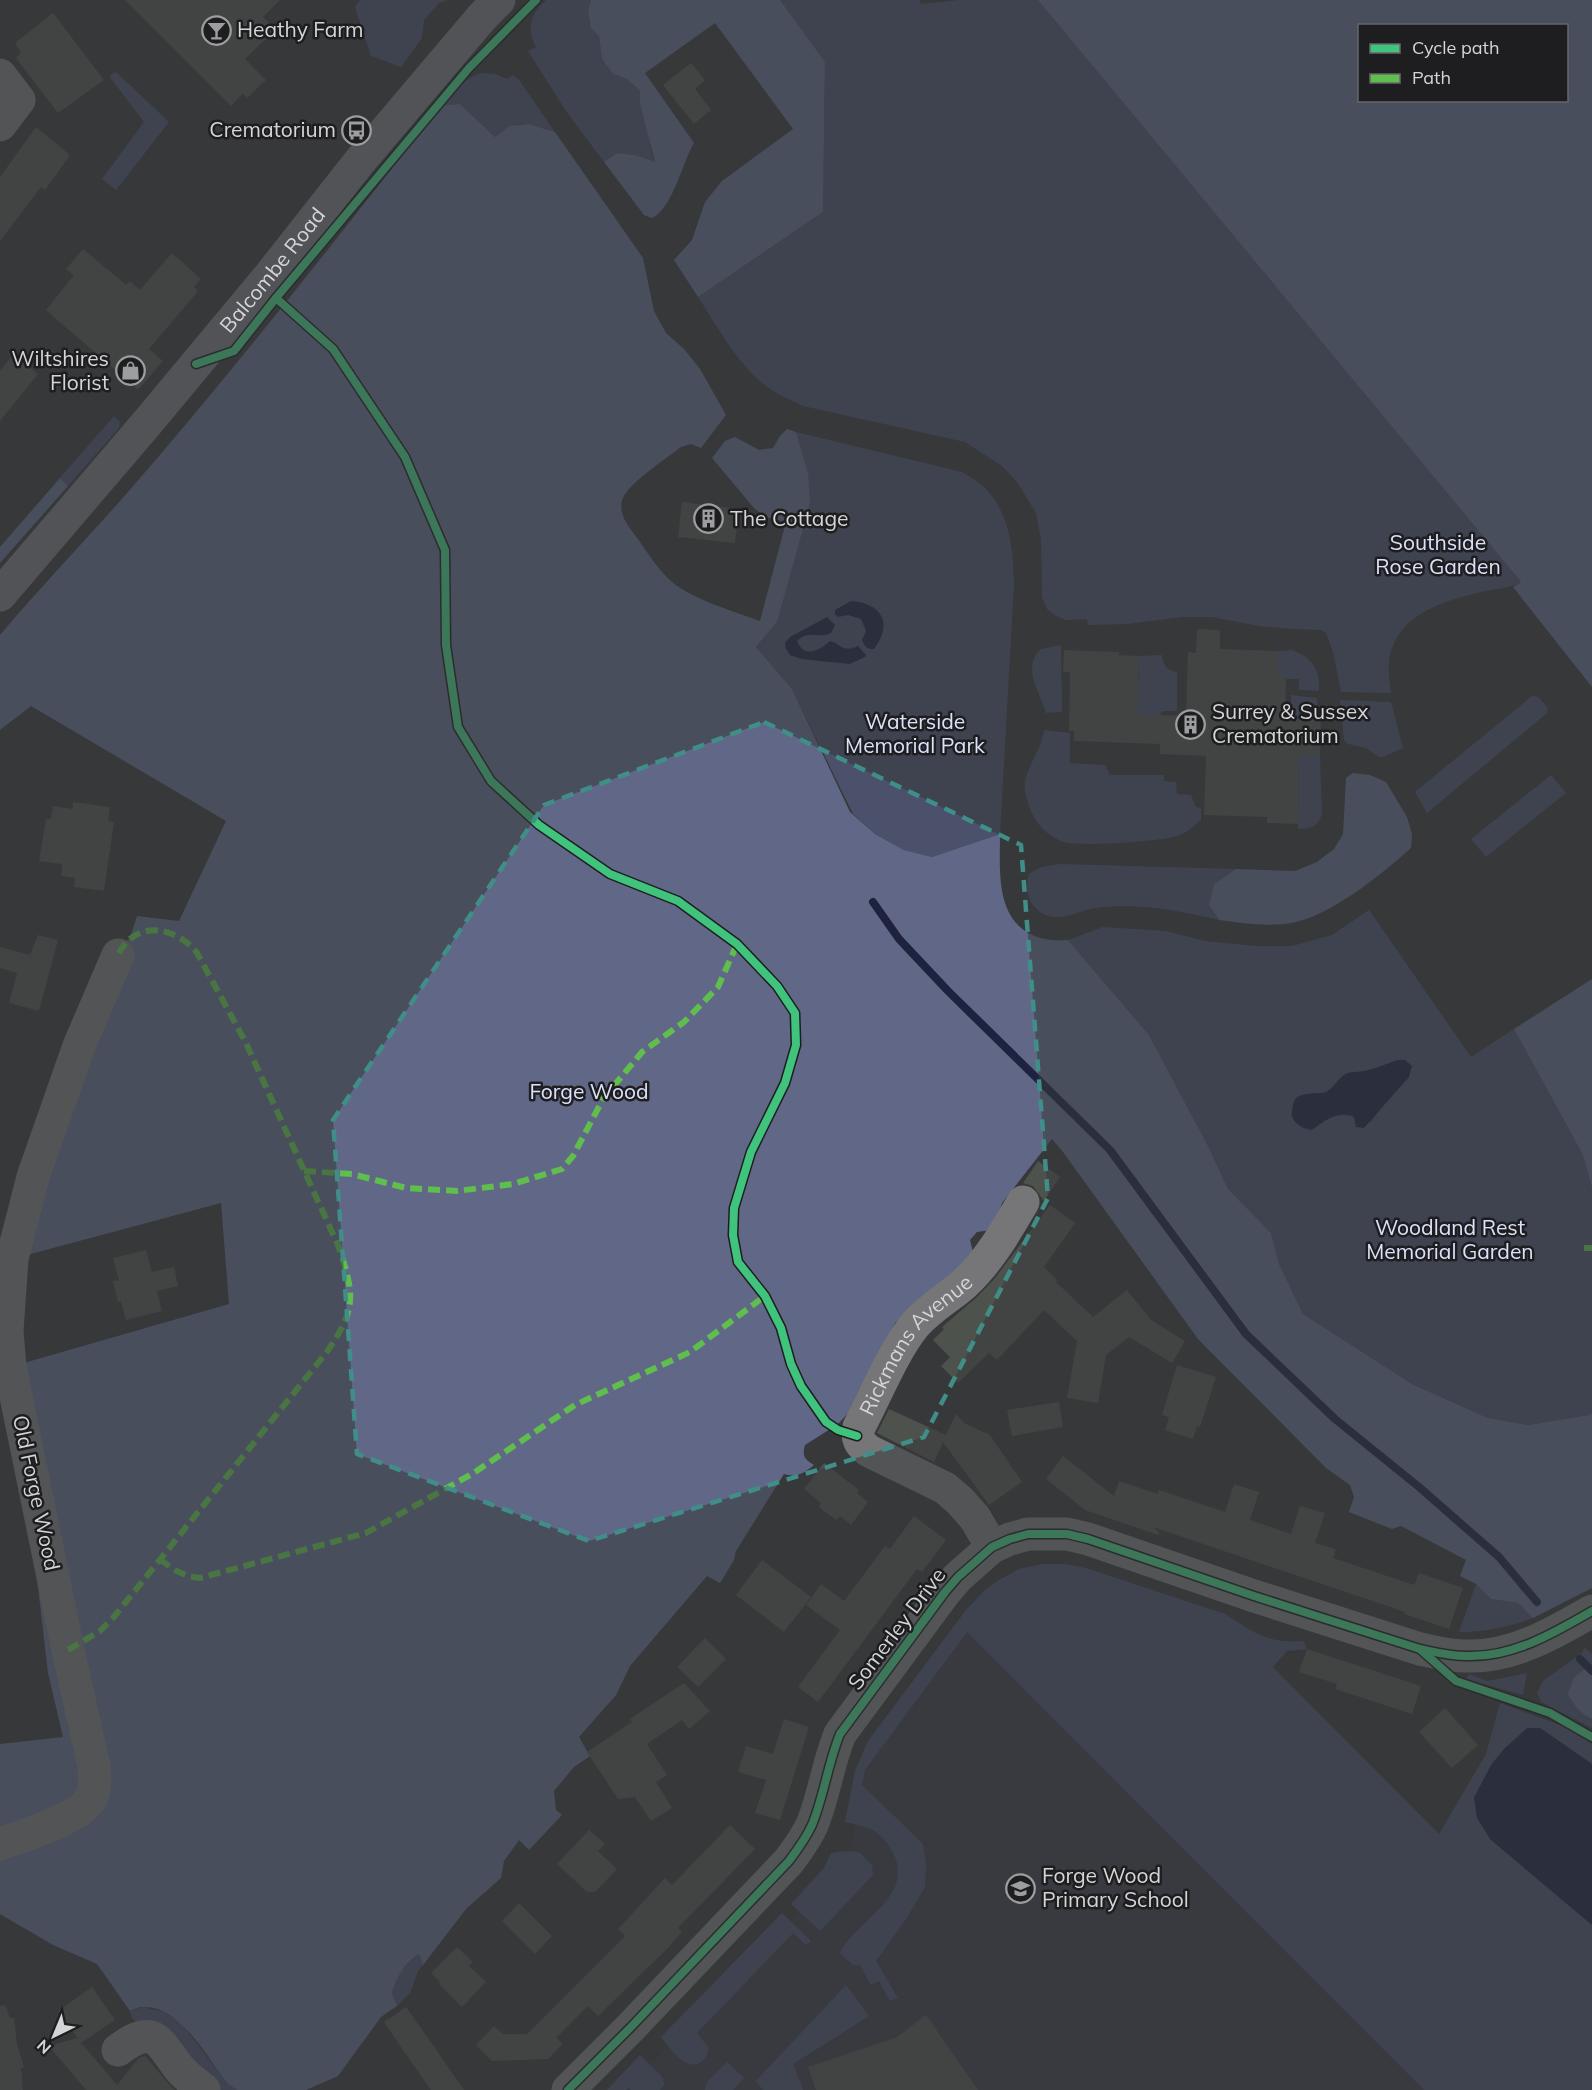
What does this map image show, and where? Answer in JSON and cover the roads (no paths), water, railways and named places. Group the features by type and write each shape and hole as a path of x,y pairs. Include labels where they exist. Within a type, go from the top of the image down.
{"main road":[{"name":"Balcombe Road","path":"0,596 271,274 360,161 499,0"}],"street":[{"path":"0,75 19,100 0,125"},
{"name":"Old Forge Wood","path":"0,1844 56,1823 80,1810 91,1800 95,1785 94,1766 16,1396 9,1358 7,1313 12,1259 33,1177 80,1046 118,954"},
{"name":"Rickmans Avenue","path":"992,1547 975,1518 945,1488 868,1451 861,1445 857,1436 859,1427 906,1337 927,1313 952,1294 976,1271 1006,1231 1023,1202"},
{"name":"Somerley Drive","path":"568,2090 631,2028 789,1861 813,1823 840,1734 945,1592 992,1547 1028,1534 1067,1534 1420,1649 1446,1654 1468,1656 1491,1654 1516,1648 1545,1638 1592,1611"},
{"path":"118,2050 134,2038 142,2036 157,2040 179,2068 204,2090"}],"waterway":[{"path":"873,902 899,939 948,991 1110,1150 1246,1334 1335,1419 1419,1487 1499,1557 1537,1602"},
{"path":"1580,1659 1592,1671"}],"place":[{"name":"Heathy Farm","path":"216,30"},
{"name":"Crematorium","path":"357,130"},
{"name":"Wiltshires Florist","path":"130,371"},
{"name":"The Cottage","path":"709,519"},
{"name":"Surrey & Sussex Crematorium","path":"1191,724"},
{"name":"Forge Wood Primary School","path":"1021,1888"}],"park label":[{"name":"Southside Rose Garden","path":"1438,555"},
{"name":"Waterside Memorial Park","path":"915,734"},
{"name":"Forge Wood","path":"589,1092"},
{"name":"Woodland Rest Memorial Garden","path":"1450,1240"}]}
